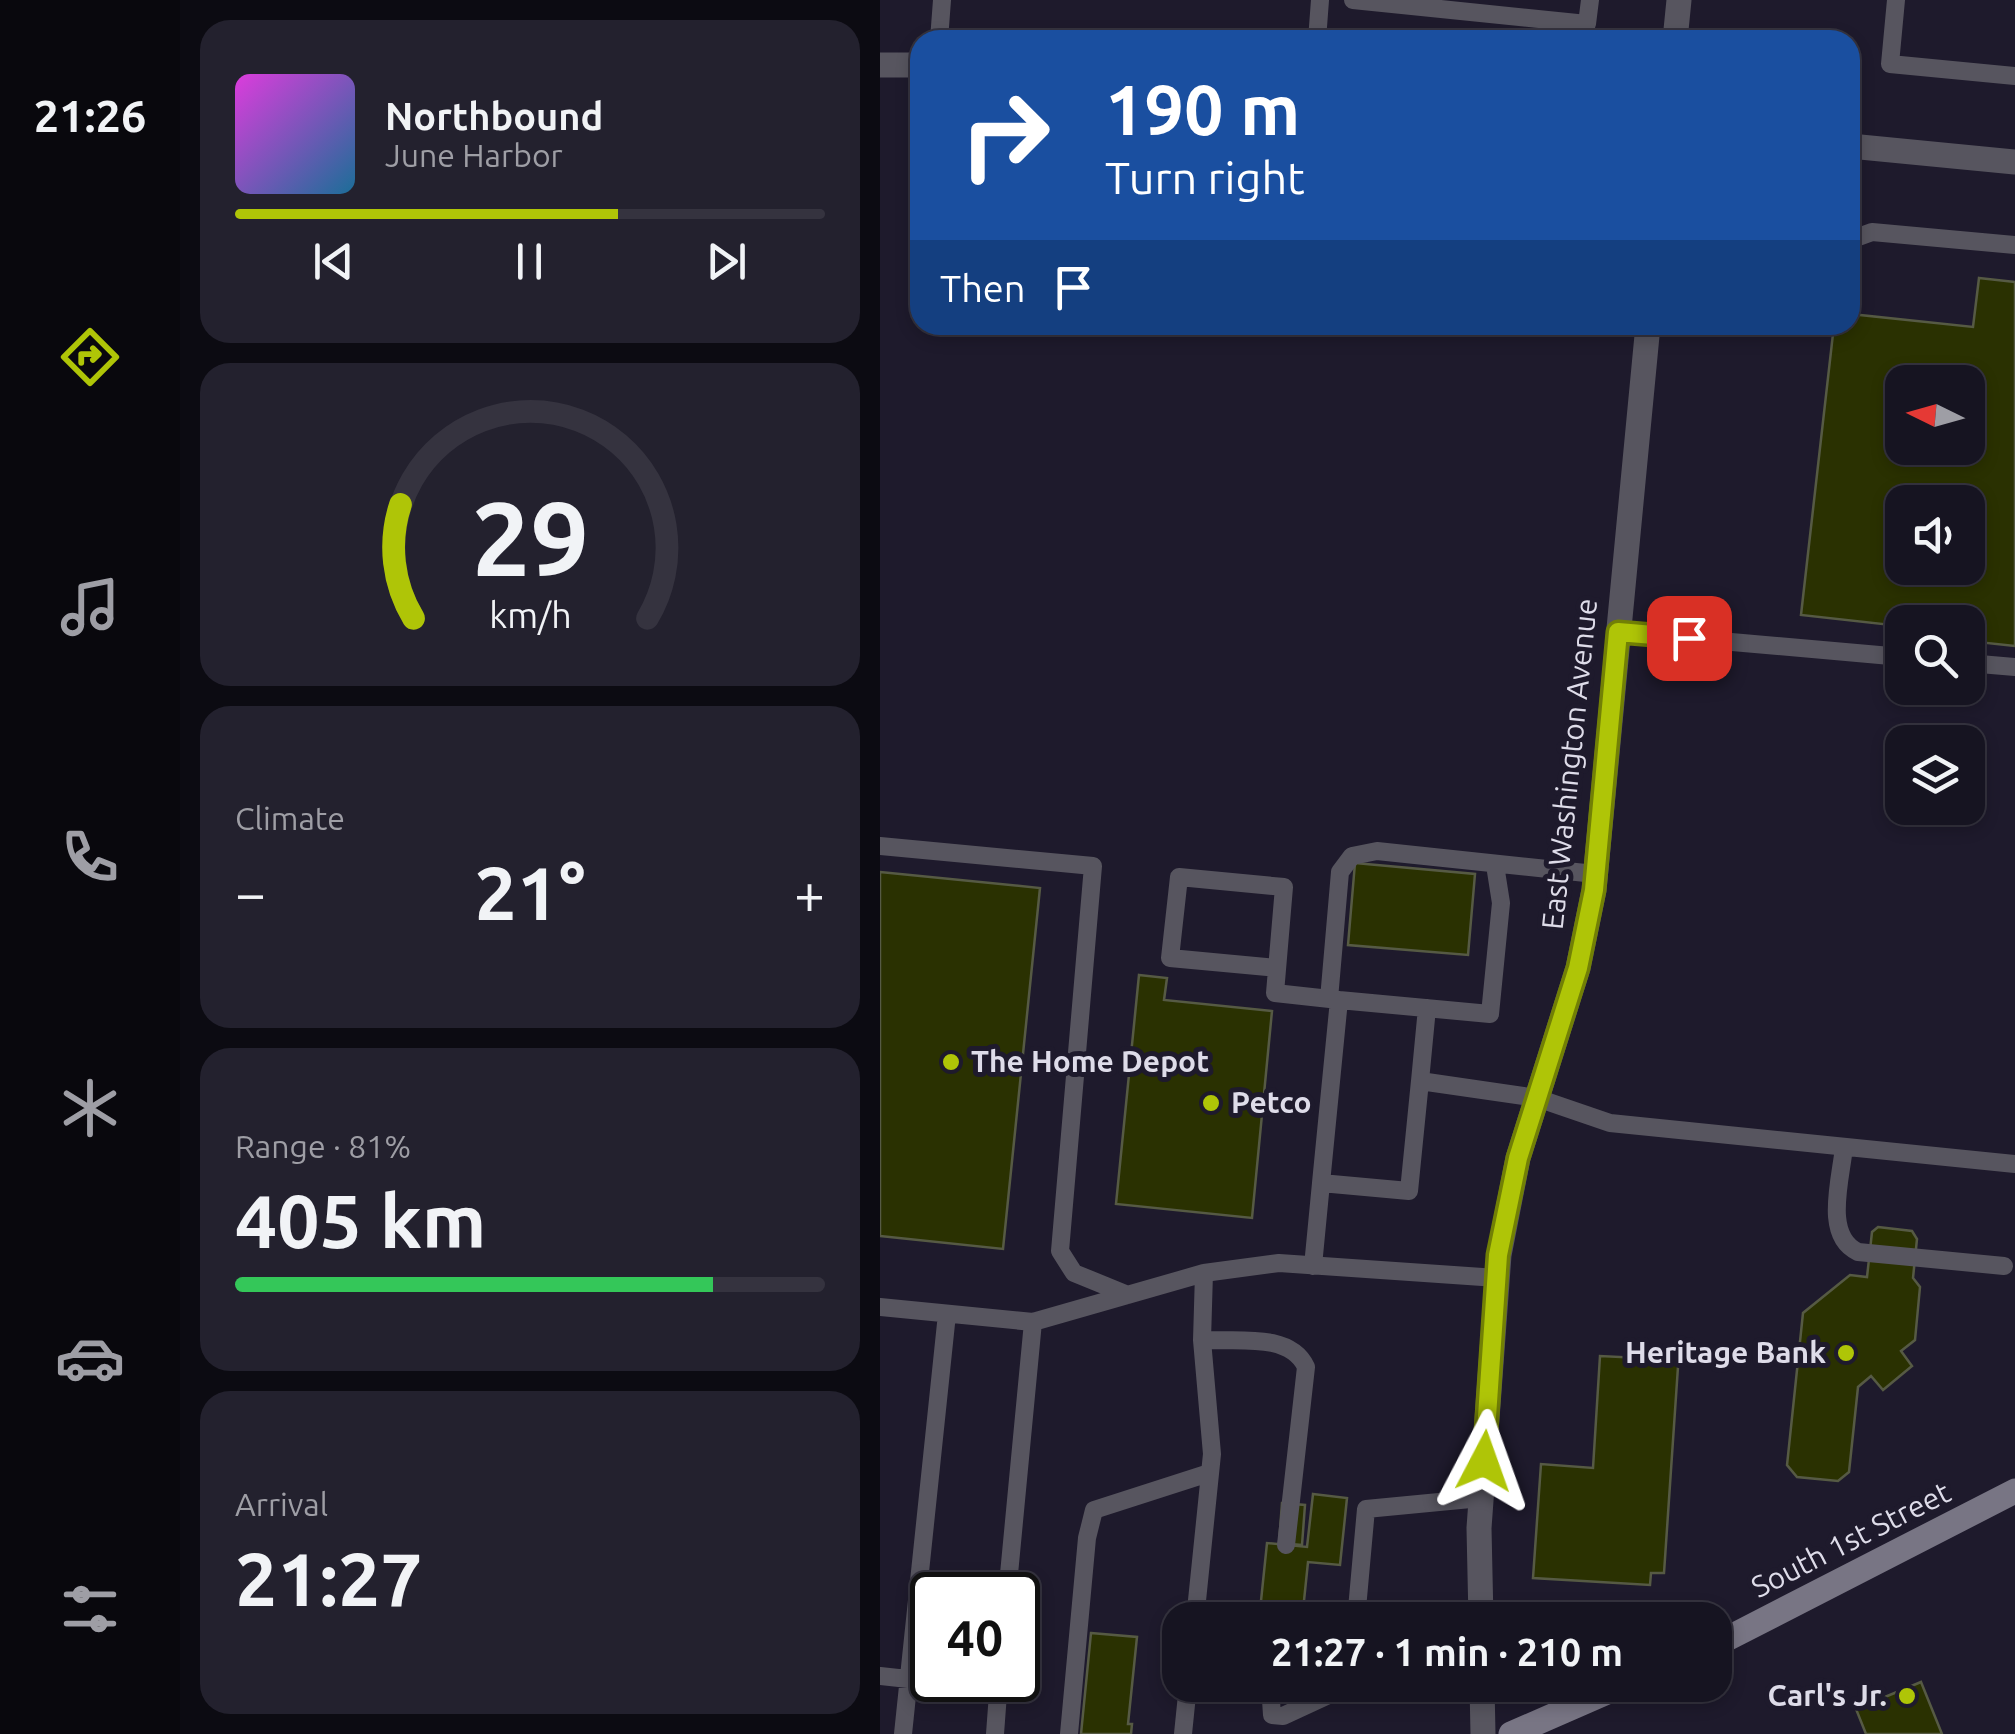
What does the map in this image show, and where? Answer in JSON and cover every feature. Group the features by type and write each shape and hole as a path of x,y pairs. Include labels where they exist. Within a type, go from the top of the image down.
{"main road":[{"name":"South 1st Street","path":"1732,1636 2015,1490"},
{"path":"1511,1734 1584,1702"}],"street":[{"path":"1676,30 1679,0"},
{"path":"880,64 910,65"},
{"path":"1860,147 2015,162"},
{"name":"East Washington Avenue","path":"1481,1602 1482,1498 1497,1278 1518,1158 1578,968 1595,874 1647,335"},
{"path":"1482,1702 1483,1734"}],"lane":[{"path":"940,30 942,0"},
{"path":"1318,30 1320,0"},
{"path":"1353,0 1587,24 1590,0"},
{"path":"1896,0 1890,64 2015,76"},
{"path":"1860,236 1872,232 2015,246"},
{"path":"1618,632 1885,656"},
{"path":"1985,664 2015,667"},
{"path":"880,846 1093,866 1060,1251 1074,1274 1128,1295"},
{"path":"1313,1266 1340,872 1352,856 1376,851 1595,874"},
{"path":"1277,968 1170,958 1179,877 1284,887 1275,993 1490,1014 1502,903 1495,865"},
{"path":"1321,1183 1409,1191 1427,1008"},
{"path":"1420,1080 1537,1098 1610,1123 2015,1164"},
{"path":"1844,1147 1837,1227 1847,1247 1858,1252 2004,1266"},
{"path":"880,1306 1032,1322 1204,1273 1279,1263 1497,1278"},
{"path":"1196,1602 1209,1473 1202,1340 1204,1273"},
{"path":"903,1734 948,1314"},
{"path":"1009,1572 1032,1322"},
{"path":"1202,1340 1284,1344 1300,1354 1306,1366 1286,1545"},
{"path":"1069,1734 1087,1538 1094,1510 1209,1473"},
{"path":"1358,1602 1366,1509 1482,1498"},
{"path":"880,1676 909,1679"},
{"path":"994,1734 997,1702"},
{"path":"1183,1734 1186,1702"},
{"path":"1271,1702 1272,1714 1283,1716 1313,1702"}],"building":[{"path":"1979,278 2015,282 2015,646 1985,643 1985,605 1885,605 1885,624 1801,615 1833,335 1860,335 1860,315 1973,327"},
{"path":"1355,863 1475,874 1468,955 1348,945"},
{"name":"The Home Depot","path":"880,872 1040,888 1003,1249 880,1236"},
{"path":"1139,975 1167,978 1164,1000 1272,1011 1252,1218 1116,1204"},
{"path":"1878,1227 1912,1231 1917,1239 1913,1278 1920,1287 1915,1340 1901,1351 1912,1366 1883,1390 1871,1376 1858,1387 1849,1472 1838,1481 1797,1477 1787,1465 1803,1313 1850,1275 1867,1277 1872,1232"},
{"path":"1641,1350 1679,1352 1664,1573 1651,1573 1650,1585 1533,1578 1541,1464 1593,1468 1600,1356 1640,1358"},
{"path":"1313,1494 1347,1498 1340,1565 1308,1562 1304,1602 1261,1602 1267,1543 1307,1547"},
{"path":"1282,1503 1305,1505 1302,1545 1279,1543"},
{"path":"1091,1633 1137,1637 1128,1724 1132,1724 1131,1734 1081,1734"},
{"name":"Carl's Jr.","path":"1921,1682 1942,1734 1866,1734 1856,1709"}],"place":[{"name":"The Home Depot","path":"951,1062"},
{"name":"Petco","path":"1211,1103"},
{"name":"Heritage Bank","path":"1846,1353"},
{"name":"Carl's Jr.","path":"1907,1696"}],"route":[{"path":"1484,1461 1498,1255 1518,1158 1578,968 1594,890 1618,632 1689,638"}]}
